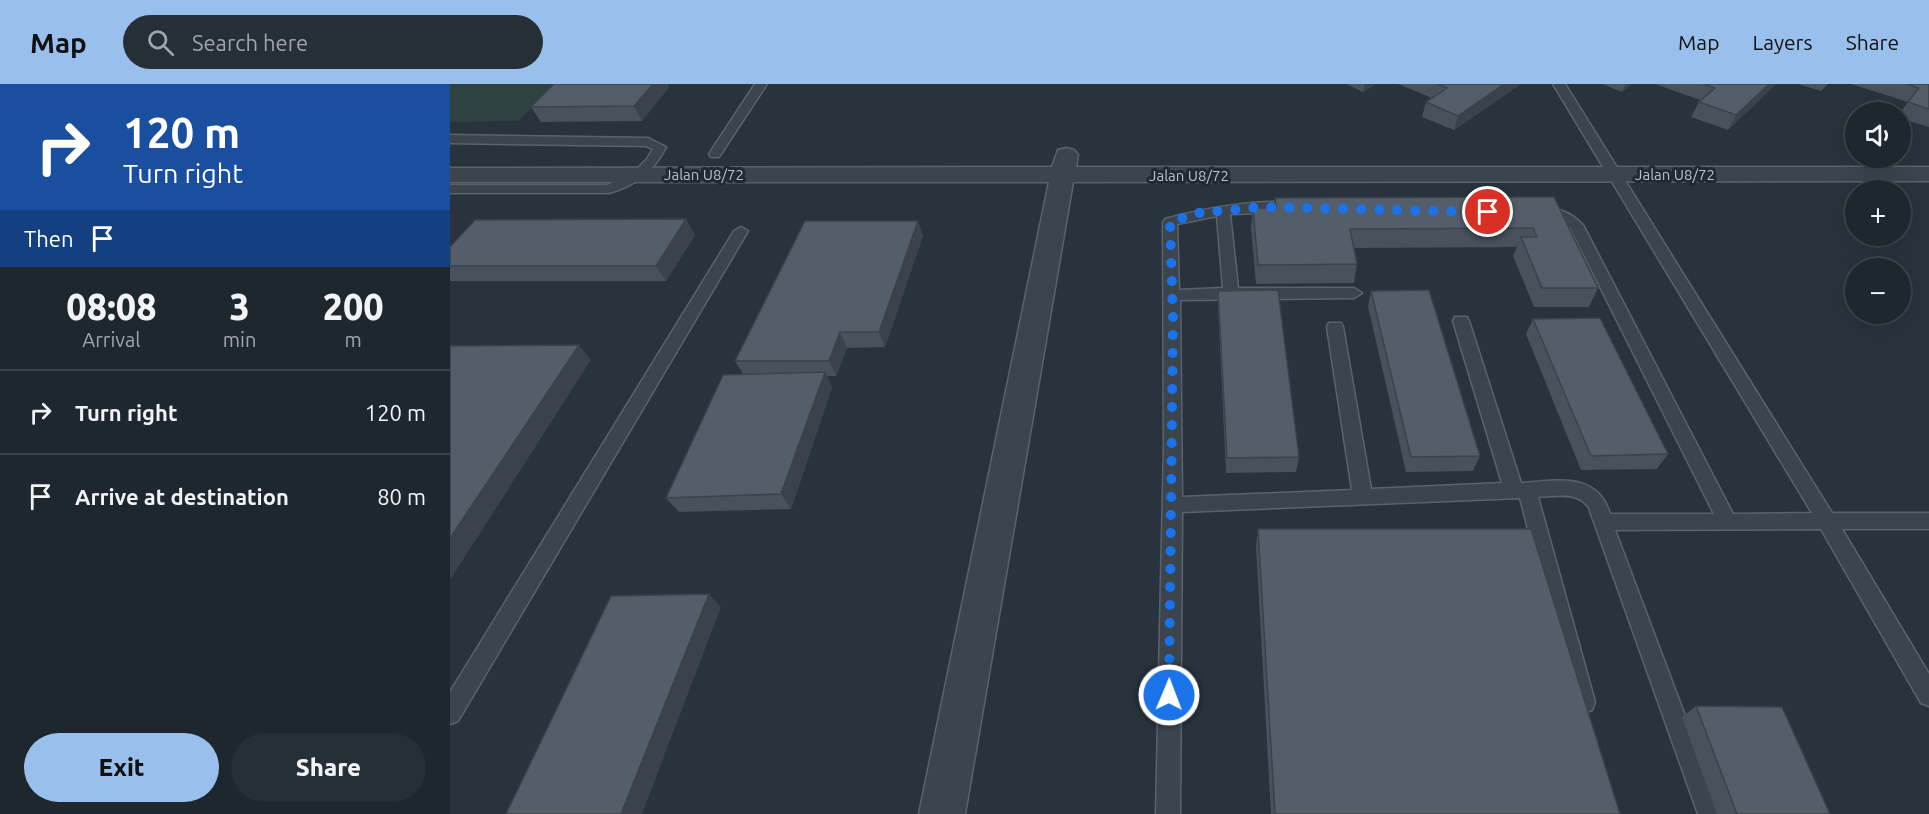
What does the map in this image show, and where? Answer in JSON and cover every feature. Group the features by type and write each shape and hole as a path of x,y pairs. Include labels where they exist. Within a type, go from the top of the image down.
{"street":[{"name":"Jalan U8/72","path":"450,175 640,174 1064,165 1422,152"},
{"name":"Jalan U8/72","path":"1576,152 1623,152"},
{"name":"Jalan U8/72","path":"450,154 716,154 1064,165 1614,174 1929,174"},
{"path":"942,814 1064,165"}],"lane":[{"path":"716,154 761,84"},
{"path":"1559,84 1827,522 1929,695"},
{"path":"450,139 648,142 660,147 640,174 630,182 609,189 450,189"},
{"path":"1168,814 1173,295 1170,222 1198,213 1261,207 1308,208"},
{"path":"1223,211 1231,293"},
{"path":"1533,213 1557,213 1576,225 1728,522"},
{"path":"450,713 741,231"},
{"path":"1173,295 1354,293"},
{"path":"1461,321 1521,490 1590,722"},
{"path":"1335,327 1363,497"},
{"path":"1172,505 1571,488 1589,493 1598,502 1602,522 1710,814"},
{"path":"1602,522 1929,521"}],"green space":[{"path":"450,84 555,84 518,121 450,122"}],"building":[{"path":"554,84 653,84 634,106 531,107"},
{"path":"1437,84 1504,84 1458,116 1426,102 1447,88"},
{"path":"1703,84 1769,84 1736,115 1699,102 1715,88"},
{"path":"1907,84 1929,84 1929,109 1908,102 1919,88"},
{"path":"1554,197 1598,288 1542,288 1521,237 1537,237 1533,228 1350,229 1357,264 1258,265 1253,208 1276,208 1275,198"},
{"path":"686,219 656,266 450,266 450,247 475,220"},
{"path":"805,221 918,221 879,332 840,332 829,361 735,361"},
{"path":"1278,290 1299,457 1227,458 1218,291"},
{"path":"1429,290 1480,456 1411,457 1371,291"},
{"path":"1600,318 1668,454 1591,456 1533,319"},
{"path":"579,345 450,538 450,346"},
{"path":"825,372 781,494 666,498 723,375"},
{"path":"1258,529 1531,529 1620,814 1275,814"},
{"path":"709,594 621,814 506,814 611,596"},
{"path":"1696,706 1782,707 1830,814 1737,814"}],"route":[{"path":"1169,695 1173,318 1170,222 1198,213 1261,207 1488,212"}]}
